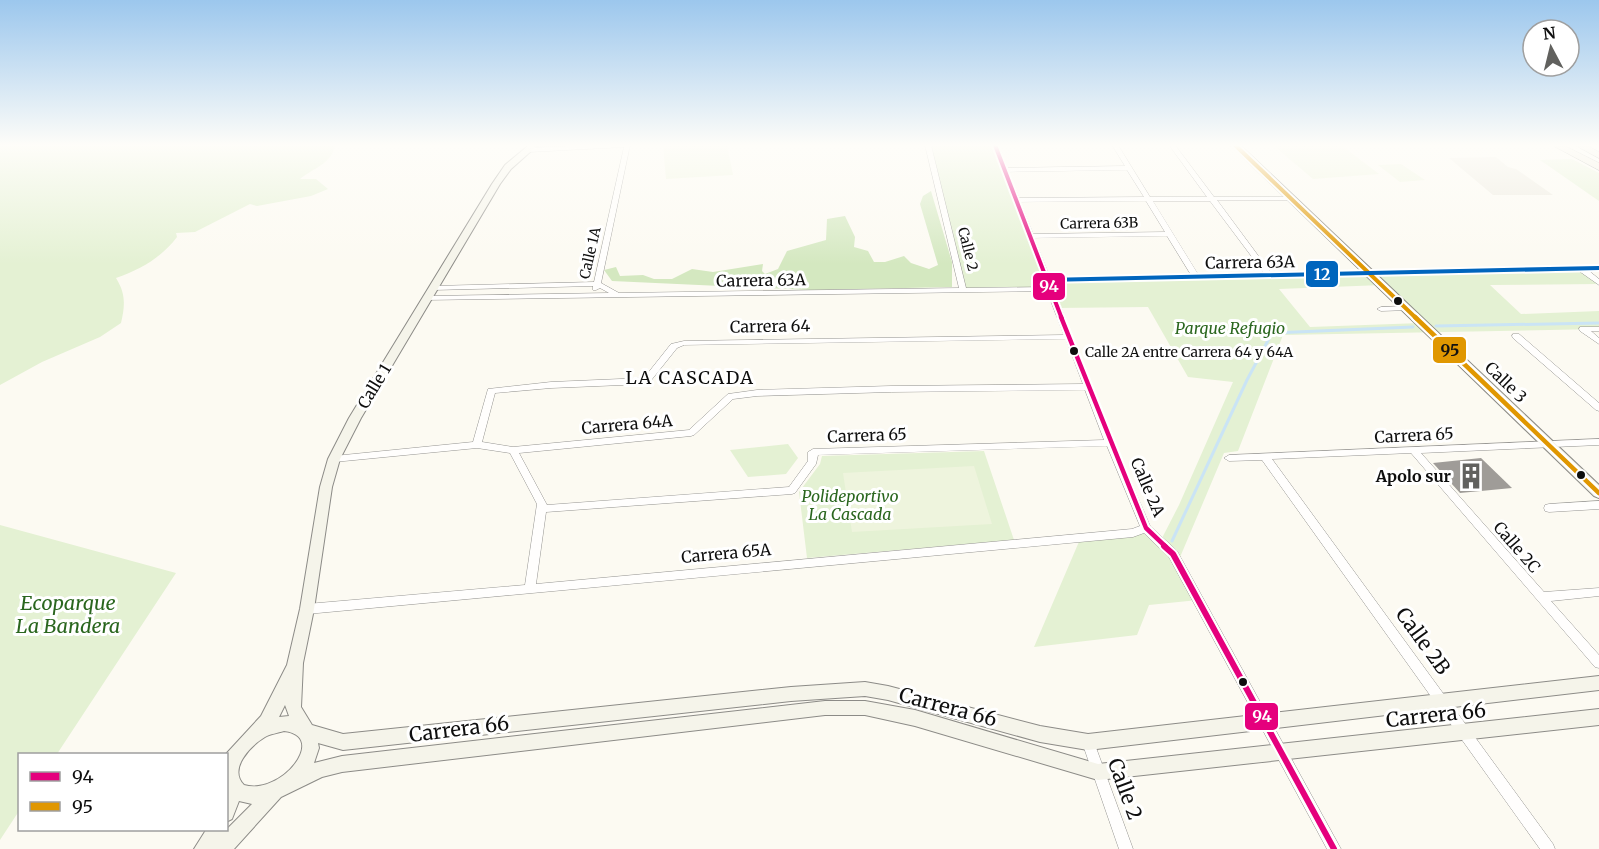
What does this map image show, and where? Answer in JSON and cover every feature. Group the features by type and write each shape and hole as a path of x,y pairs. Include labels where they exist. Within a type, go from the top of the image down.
{"main road":[{"name":"Calle 1","path":"305,729 293,707 295,663 307,609 326,487 334,459 355,418 495,185"},
{"name":"Calle 3","path":"1278,185 1599,493"},
{"name":"Calle 1","path":"260,731 274,710 295,663"},
{"name":"Carrera 66","path":"305,729 343,742 768,696 865,689 915,699 1041,734 1088,742 1599,683"},
{"name":"Carrera 66","path":"284,786 320,769 342,764 835,708 865,708 915,718 1098,772 1599,717"},
{"path":"221,849 258,807 284,786 298,774 309,757 312,746 305,729 286,723 260,731 243,744 232,760 229,776 235,789 243,794 255,795 284,786"},
{"path":"228,808 235,789"},
{"path":"203,849 216,831"}],"street":[{"name":"Calle 1A","path":"594,296 618,185"},
{"name":"Calle 2","path":"938,185 963,290"},
{"name":"Calle 2A","path":"1010,185 1068,337 1146,528 1173,554 1334,849"},
{"path":"1139,185 1196,277"},
{"path":"1201,185 1269,275"},
{"path":"1016,200 1292,198"},
{"name":"Carrera 63B","path":"1029,236 1170,234"},
{"path":"1580,268 1599,283"},
{"name":"Carrera 63A","path":"430,293 594,296 963,290 1196,277 1599,268"},
{"name":"Carrera 63A","path":"430,293 597,284 619,295"},
{"path":"1381,309 1406,308"},
{"path":"1599,329 1582,329 1599,342"},
{"path":"1516,336 1599,408"},
{"name":"Carrera 64","path":"477,445 491,391 646,381 674,346 684,343 1068,337"},
{"name":"Carrera 64A","path":"334,459 477,445 513,450 691,433 731,396 891,389 1088,387"},
{"name":"Carrera 65","path":"541,509 792,490 813,462 813,452 1110,442"},
{"name":"Carrera 65","path":"1230,458 1599,442"},
{"path":"513,450 542,504 530,587"},
{"name":"Calle 2C","path":"1413,450 1599,663"},
{"name":"Calle 2B","path":"1265,457 1548,849"},
{"path":"1549,508 1599,505"},
{"name":"Carrera 65A","path":"307,609 1122,534 1146,528"},
{"path":"1541,597 1599,592"},
{"name":"Calle 2","path":"1088,742 1126,849"}],"green space":[{"path":"0,185 323,185 328,189 311,196 257,206 250,204 195,232 176,233 177,237 157,257 142,267 116,278 122,289 124,300 121,323 100,337 42,362 0,385"},
{"name":"Parque Refugio","path":"938,185 1010,185 1046,280 1580,268 1599,284 1490,285 1521,314 1599,311 1599,329 1283,335 1238,451 1224,453 1178,562 1198,600 1149,605 1137,635 1034,647 1081,537 1146,528 1160,542 1179,505 1233,382 1188,377 1148,307 1057,308 1048,289 963,290","holes":["1382,285 1421,323 1310,327 1279,289"]},
{"path":"1575,185 1599,185 1599,201"},
{"path":"931,191 952,262 952,287 810,290 612,281 604,270 616,267 620,276 643,275 654,279 672,279 692,269 713,272 763,264 762,271 765,274 778,269 787,251 826,240 827,219 845,216 855,237 854,247 868,251 874,262 885,262 904,256 911,263 929,269 938,265 920,204 923,196"},
{"path":"788,444 798,458 786,474 748,477 730,450"},
{"name":"Polideportivo La Cascada","path":"984,451 1014,540 807,558 799,492 820,464 822,456"},
{"path":"974,466 992,524 852,532 843,473"},
{"name":"Ecoparque La Bandera","path":"0,525 176,573 58,753 18,753 18,813 0,840"}],"shaded area":[{"path":"1481,185 1538,185 1553,195 1493,195"}],"building":[{"name":"Apolo sur","path":"1481,458 1512,488 1460,493 1433,463"}],"waterway":[{"path":"1436,326 1599,323"},
{"path":"1172,541 1247,380 1272,333 1413,327"}],"transit line":[{"name":"94","path":"1010,185 1099,416 1146,528 1173,554 1334,849"},
{"name":"95","path":"1276,185 1599,493"},
{"name":"12","path":"1045,280 1599,268"}],"place":[{"name":"Calle 2A entre Carrera 64 y 64A","path":"1074,351"},
{"name":"Apolo sur","path":"1471,476"}],"district":[{"name":"LA CASCADA","path":"690,378"}]}
